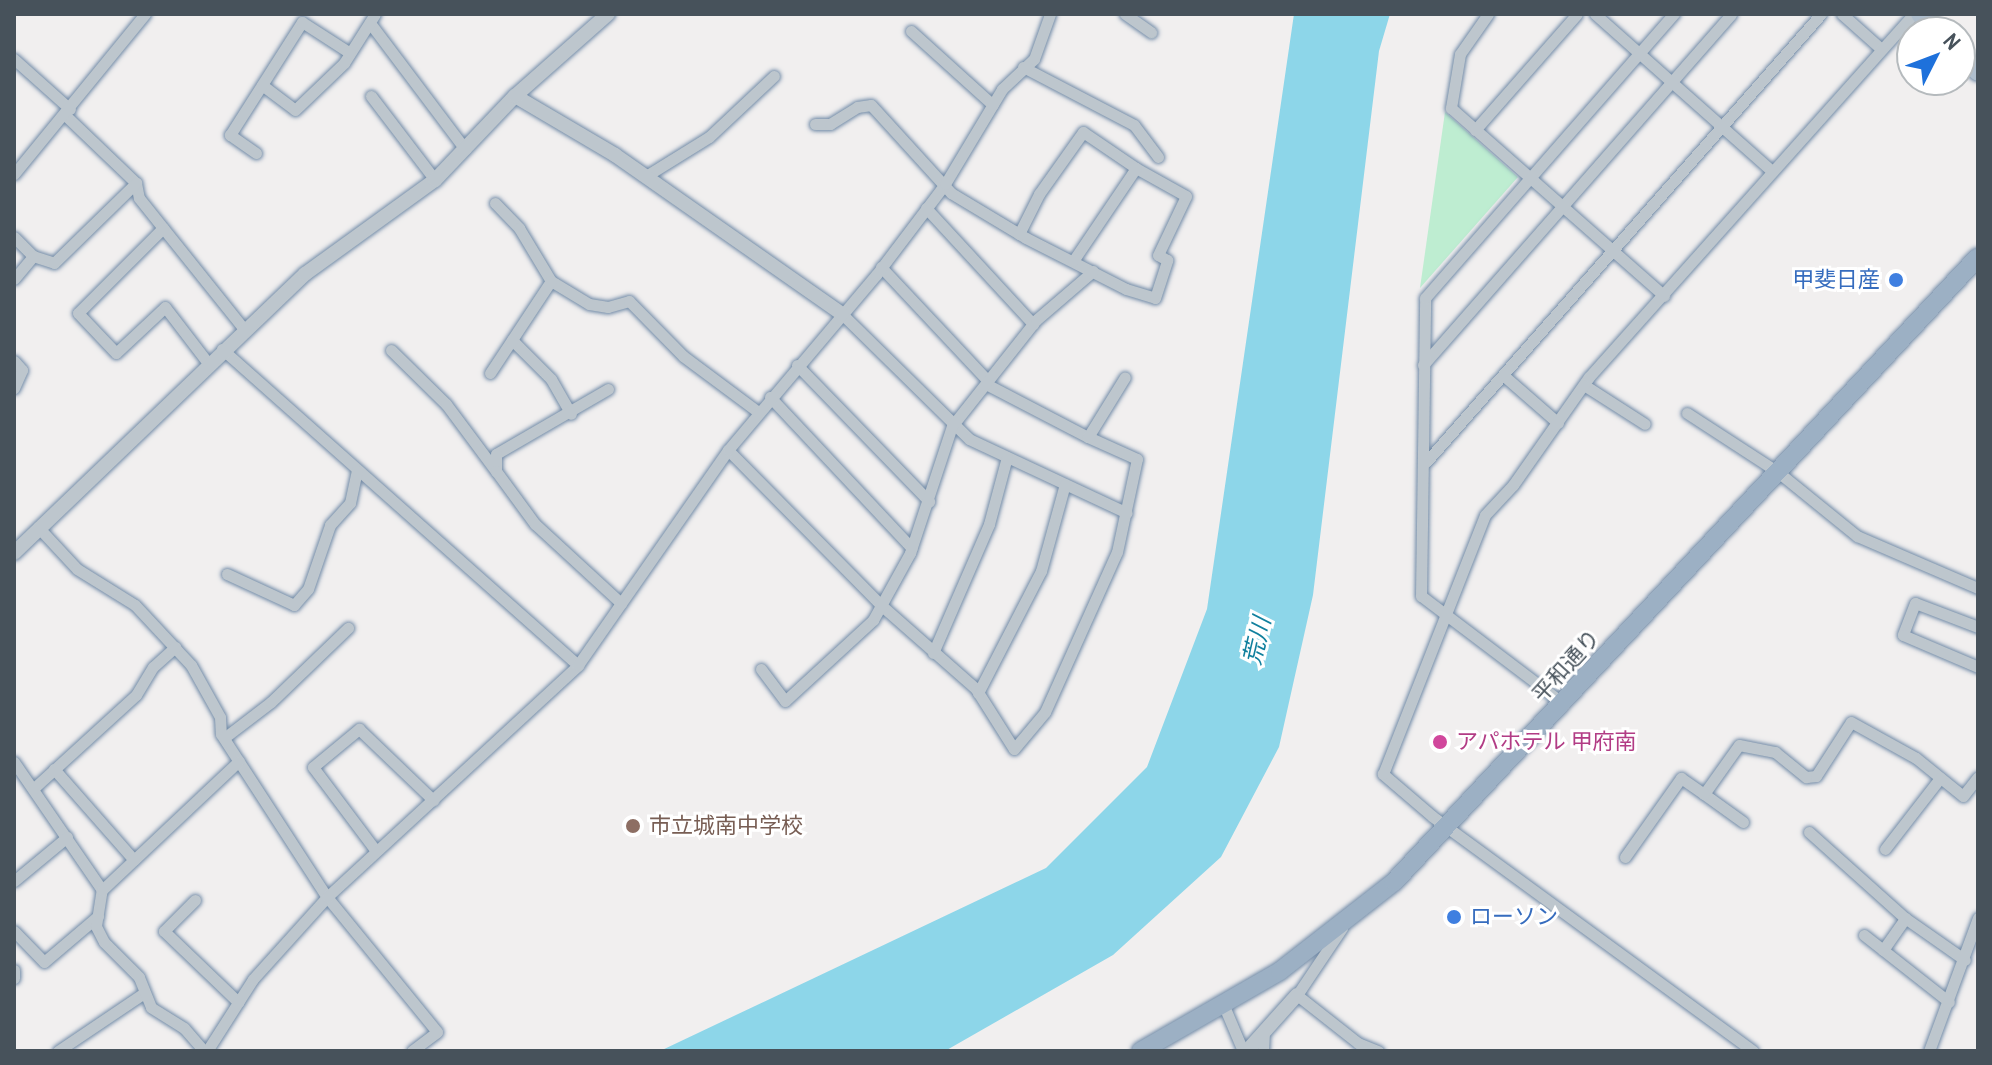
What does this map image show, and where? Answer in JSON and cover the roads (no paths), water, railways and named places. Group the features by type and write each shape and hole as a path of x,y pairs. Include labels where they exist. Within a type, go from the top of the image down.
{"highway":[{"name":"平和通り","path":"1141,1051 1224,1006 1346,923 1451,826 1977,260"}],"street":[{"path":"14,174 68,112 145,14"},
{"path":"15,551 244,329 305,274 435,180 515,96 608,14"},
{"path":"239,761 102,890 98,916 104,942 139,977 151,1007 184,1028 205,1051 238,1002 327,897 578,665 728,450 881,267 945,184 993,105 1040,48 1050,14"},
{"path":"1125,14 1151,32"},
{"path":"1488,14 1466,39 1451,108 1664,296"},
{"path":"1475,130 1577,14"},
{"path":"1595,14 1772,171"},
{"path":"1564,704 1421,596 1426,462 1423,365 1425,298 1674,14"},
{"path":"1423,365 1731,14"},
{"path":"1426,462 1821,14"},
{"path":"1842,14 1880,48"},
{"path":"1753,1051 1383,774 1485,515 1584,385 1913,14"},
{"path":"262,85 295,110 350,53 373,19 465,149"},
{"path":"256,153 230,135 302,22 350,53"},
{"path":"911,31 993,105"},
{"path":"14,59 136,183 139,198 244,329"},
{"path":"1023,67 1134,125 1158,157"},
{"path":"646,176 709,137 774,76"},
{"path":"371,96 435,180"},
{"path":"515,96 646,176 842,314 952,426 1007,457 1127,513"},
{"path":"815,124 830,124 857,107 871,105 945,184 1019,234 1155,298 1167,260 1158,255 1186,196 1136,168 1083,132 1039,194 1019,234"},
{"path":"1073,261 1136,168"},
{"path":"14,237 33,256 54,263 136,183"},
{"path":"495,203 519,228 551,281 589,304 608,307 629,301 683,356 758,412"},
{"path":"926,208 1033,324"},
{"path":"163,228 78,313 116,353 165,307 208,363"},
{"path":"14,279 33,256"},
{"path":"728,450 882,606 978,693 1014,749 1045,712 1088,622 1117,552 1137,459 1088,437 987,382 881,267"},
{"path":"761,669 785,701 882,606 912,548 952,426 1033,324 1093,271"},
{"path":"490,373 551,281"},
{"path":"512,340 551,379 571,414"},
{"path":"222,349 578,665"},
{"path":"391,350 446,404 535,524 621,603"},
{"path":"14,361 22,370 14,388"},
{"path":"797,365 929,501"},
{"path":"1503,375 1558,423"},
{"path":"1088,437 1125,377"},
{"path":"1584,385 1645,424"},
{"path":"496,471 496,454 571,414 608,389"},
{"path":"770,397 912,548"},
{"path":"1687,413 1778,472 1873,546 1978,588"},
{"path":"933,653 989,524 1007,457"},
{"path":"227,574 294,605 308,589 330,525 350,503 357,471"},
{"path":"978,693 1041,571 1065,484"},
{"path":"38,527 77,569 122,594 175,647 220,717 224,738 327,897 437,1032 412,1051"},
{"path":"1978,627 1915,603 1903,635 1978,667"},
{"path":"224,738 271,702 348,628"},
{"path":"34,788 136,695 153,667 175,647"},
{"path":"1704,794 1739,745 1775,752 1806,777 1816,776 1851,722 1916,758 1963,796 1978,777"},
{"path":"376,851 313,767 359,729 433,800"},
{"path":"14,762 22,779 34,788 102,890"},
{"path":"54,769 134,860"},
{"path":"1625,857 1681,778 1743,822"},
{"path":"1885,849 1940,778"},
{"path":"1809,832 1905,918 1965,960"},
{"path":"14,881 67,837"},
{"path":"195,900 164,931 238,1002"},
{"path":"14,931 44,962 98,916"},
{"path":"1883,950 1905,918"},
{"path":"1929,1051 1978,918"},
{"path":"1224,1006 1245,1051 1297,995 1346,923"},
{"path":"1864,935 1949,1002"},
{"path":"14,970 14,978"},
{"path":"58,1051 144,993"},
{"path":"1297,995 1358,1043 1378,1051"},
{"path":"1263,1051 1264,1031"}],"water":[{"name":"荒川","path":"1294,14 1390,14 1379,51 1313,595 1279,747 1221,857 1113,955 945,1051 660,1051 1046,868 1147,767 1207,609"}],"place":[{"name":"甲斐日産","path":"1896,280"},
{"name":"アパホテル 甲府南","path":"1440,742"},
{"name":"市立城南中学校","path":"633,826"},
{"name":"ローソン","path":"1454,917"}]}
